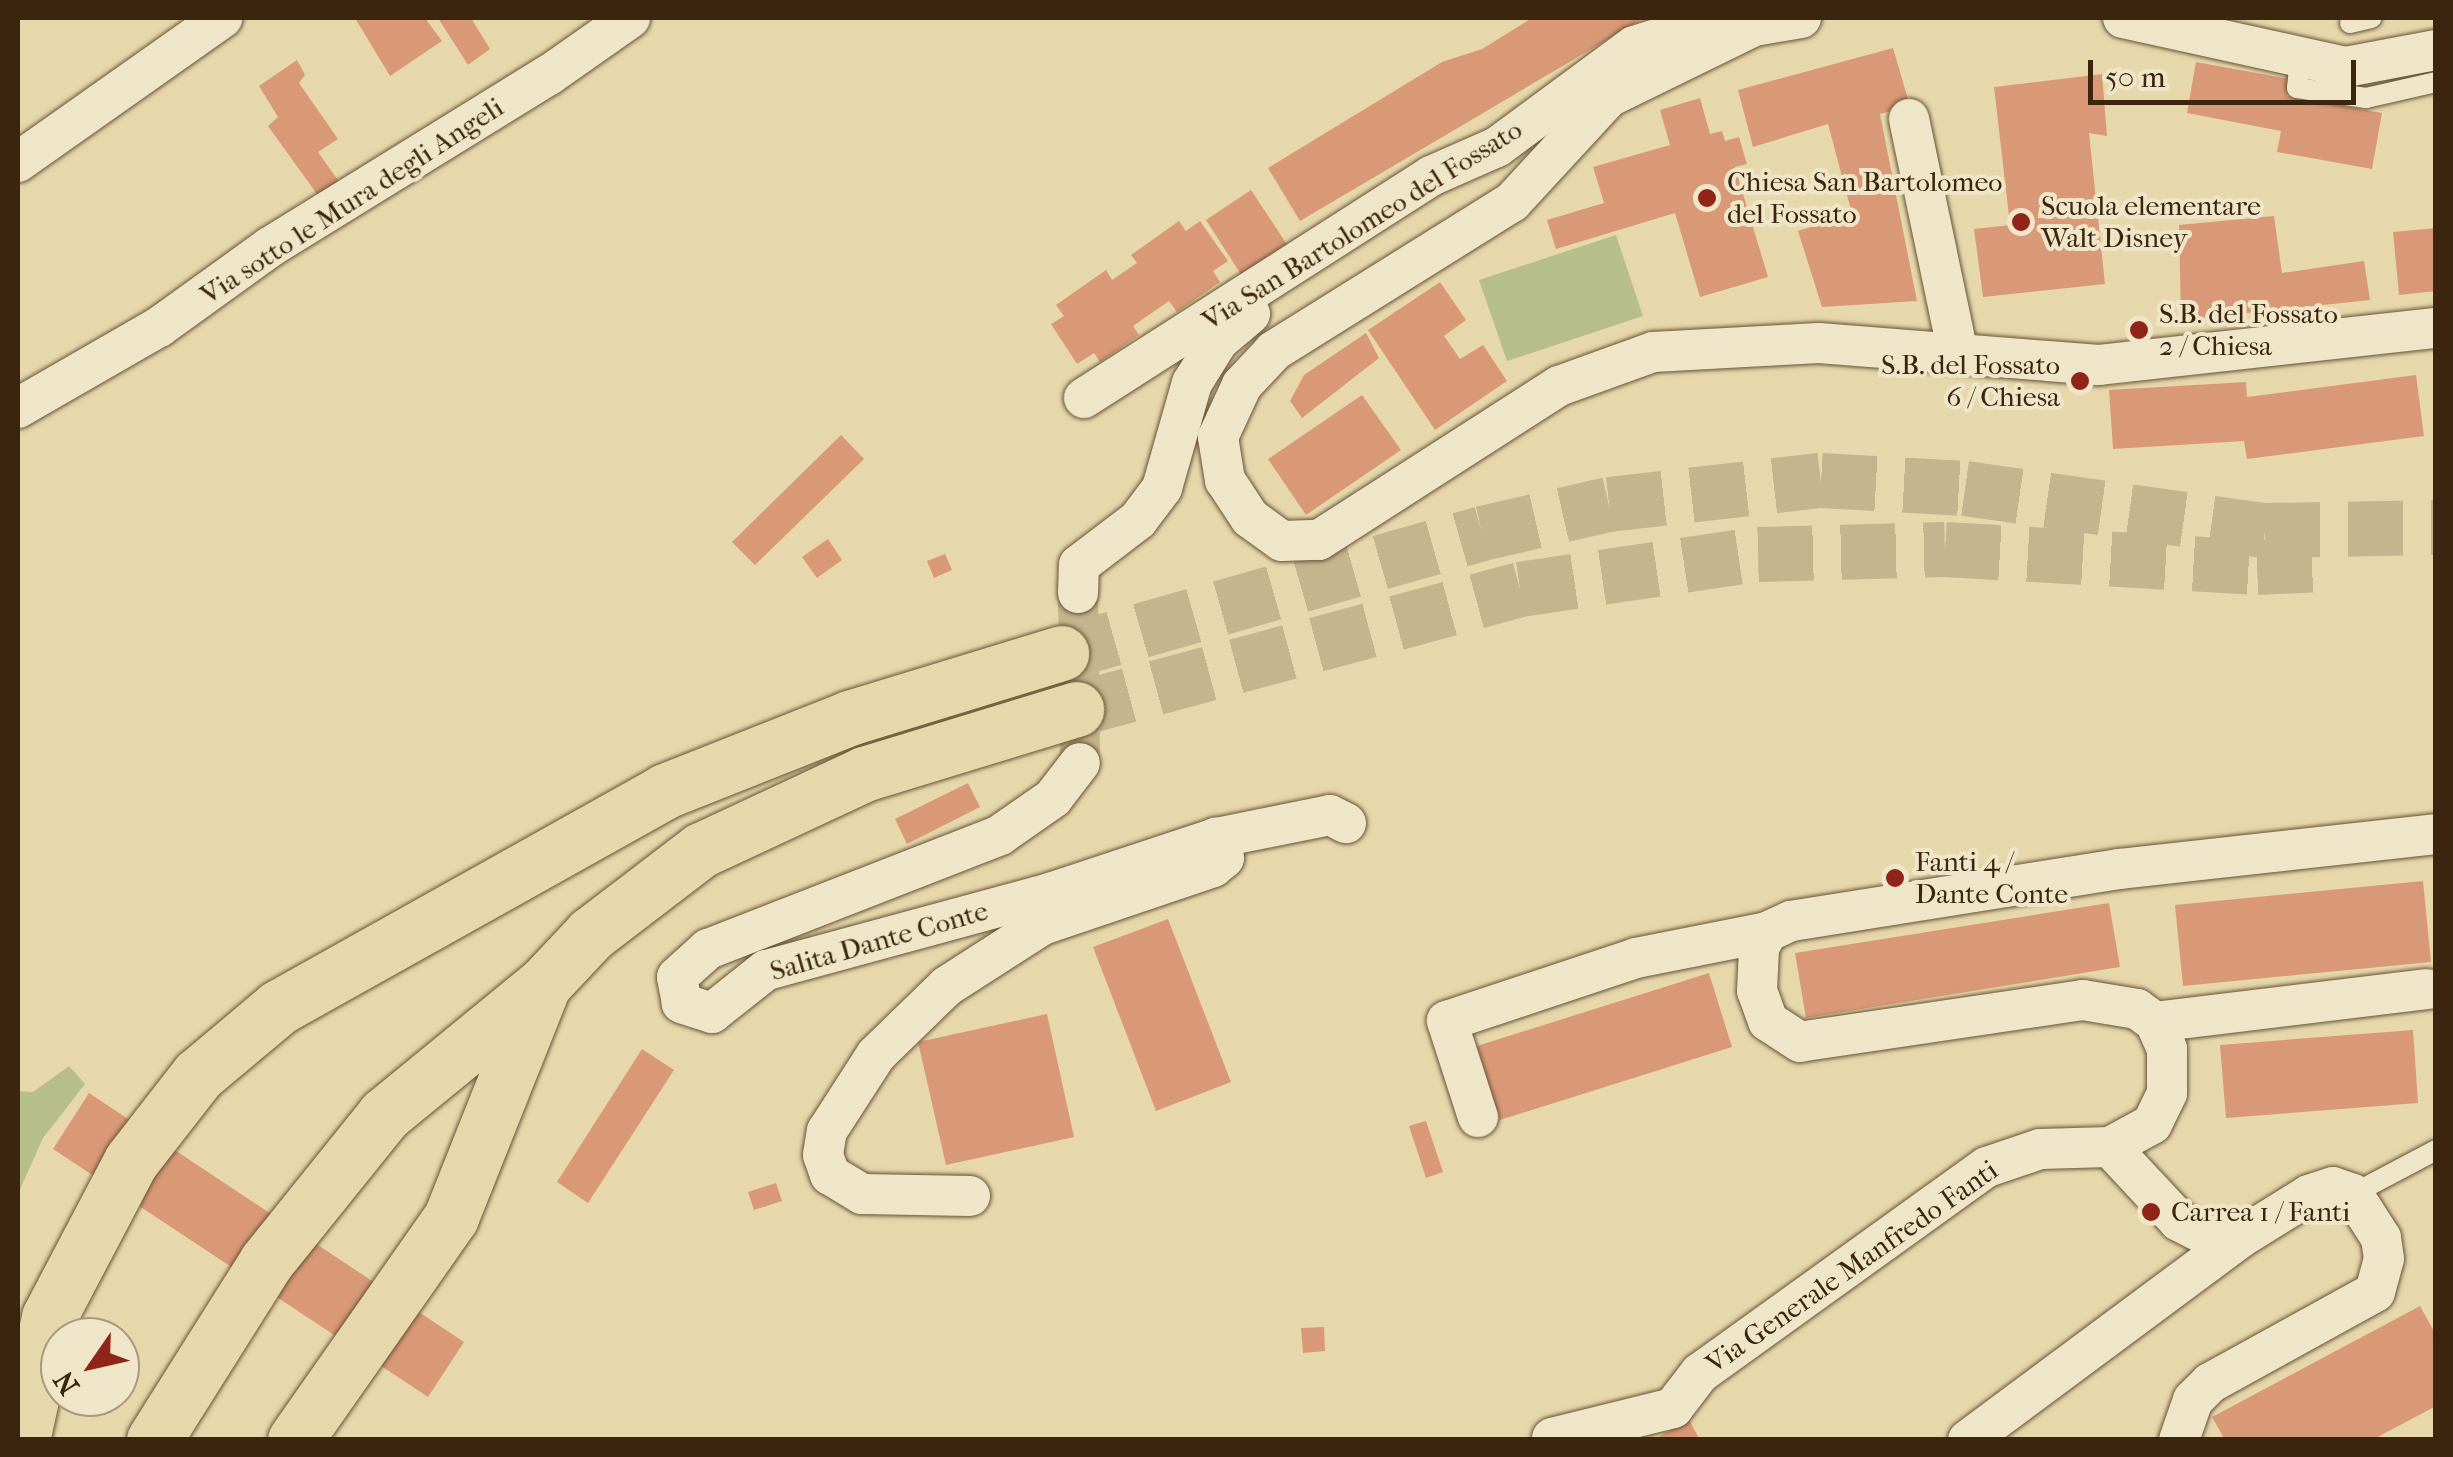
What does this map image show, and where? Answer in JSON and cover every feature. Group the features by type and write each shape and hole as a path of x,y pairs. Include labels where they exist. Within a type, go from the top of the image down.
{"highway":[{"path":"22,1440 50,1317 69,1270 131,1161 198,1075 279,1007 665,791 849,718 1061,653"},
{"path":"154,1440 266,1262 384,1115 544,984 591,934 701,850 864,774 1076,710"},
{"path":"295,1440 452,1218 544,984"}],"street":[{"path":"18,162 222,18"},
{"name":"Via sotto le Mura degli Angeli","path":"18,408 160,327 270,247 550,75 630,18"},
{"name":"Via San Bartolomeo del Fossato","path":"1084,398 1431,176 1497,147 1634,46 1691,28 1754,26 1801,18"},
{"path":"2123,18 2300,59 2372,66 2436,50"},
{"name":"Via San Bartolomeo del Fossato","path":"1754,26 1608,97 1512,202 1274,351 1242,385 1221,427 1220,464 1234,496 1269,535 1308,542 1559,386 1653,352 1818,343 2099,365 2436,328"},
{"path":"1909,120 1958,354"},
{"path":"1078,593 1079,565 1138,520 1162,488 1192,383 1218,342 1255,310 1426,206 1497,147"},
{"name":"Salita Dante Conte","path":"1080,763 1040,809 985,843 697,954 677,976 682,1003 712,1014 766,970 1050,893 1216,838 1330,816 1346,823"},
{"path":"1478,1117 1447,1021 1636,958 1767,932 1791,922 2120,869 2436,834"},
{"name":"Salita Dante Conte","path":"970,1196 862,1194 830,1175 824,1155 827,1131 876,1055 947,986 1005,946 1067,913 1212,867 1224,858 1216,838"},
{"path":"1767,932 1759,948 1758,991 1768,1021 1800,1042 2083,1000 2120,1002 2155,1022 2427,989"},
{"path":"2155,1022 2170,1073 2162,1110 2134,1138 2110,1147 2178,1221 2208,1236 2240,1238"},
{"name":"Via Generale Manfredo Fanti","path":"1539,1432 1673,1408 1700,1372 1988,1166 2040,1148 2110,1147"},
{"path":"1968,1440 2240,1238 2309,1195 2332,1188 2353,1194 2381,1238 2384,1259 2375,1292 2367,1302 2210,1383 2193,1400 2180,1440"}],"lane":[{"path":"2300,59 2297,88 2366,98 2436,82"},
{"path":"2353,1194 2436,1150"}],"green space":[{"path":"1616,235 1643,316 1507,361 1479,280"},
{"path":"69,1066 85,1084 43,1138 18,1194 18,1091 33,1092"}],"building":[{"path":"355,18 425,18 442,41 390,76"},
{"path":"438,18 471,18 490,49 468,65"},
{"path":"1532,18 1644,18 1300,221 1268,168 1442,62 1482,49"},
{"path":"1893,48 1910,106 1880,114 1917,301 1822,307 1798,231 1852,214 1828,124 1753,147 1738,90"},
{"path":"297,60 305,75 299,83 338,139 318,152 342,186 322,201 268,126 278,117 259,86"},
{"path":"2196,62 2290,79 2287,96 2382,113 2372,169 2277,152 2281,131 2187,113"},
{"path":"2102,74 2107,136 2089,133 2105,284 1983,297 1974,229 2010,225 1994,87"},
{"name":"Chiesa San Bartolomeo del Fossato","path":"1700,98 1710,134 1722,131 1725,141 1739,137 1747,164 1735,167 1768,277 1700,297 1675,213 1556,249 1547,220 1604,203 1593,167 1670,145 1660,110"},
{"path":"1251,190 1288,246 1242,276 1206,220"},
{"path":"2274,216 2282,273 2364,261 2370,300 2181,320 2179,225"},
{"path":"1179,221 1186,231 1200,221 1228,261 1213,271 1220,282 1177,312 1169,301 1133,326 1139,335 1100,362 1094,353 1077,364 1051,324 1064,316 1056,305 1106,270 1112,280 1137,263 1131,255"},
{"path":"2436,228 2436,291 2399,295 2393,232"},
{"path":"1440,282 1466,320 1444,336 1460,359 1483,345 1507,381 1435,430 1368,330"},
{"path":"1366,333 1379,358 1302,418 1290,401 1304,375"},
{"path":"2416,375 2424,436 2247,459 2244,441 2113,449 2109,390 2246,382 2247,397"},
{"path":"1362,395 1401,450 1306,515 1268,459"},
{"path":"841,435 864,459 755,565 732,542"},
{"path":"828,539 842,560 817,578 802,557"},
{"path":"945,554 952,570 934,578 927,561"},
{"path":"968,783 980,807 907,844 895,819"},
{"path":"2423,881 2431,962 2183,986 2175,905"},
{"path":"2109,903 2120,967 1806,1018 1795,953"},
{"path":"1168,919 1231,1082 1156,1111 1093,947"},
{"path":"1709,973 1732,1047 1500,1120 1477,1046"},
{"path":"1047,1014 1074,1137 946,1165 918,1042"},
{"path":"2413,1030 2418,1103 2226,1118 2220,1045"},
{"path":"642,1049 674,1070 588,1203 557,1182"},
{"path":"89,1093 464,1342 428,1397 53,1149"},
{"path":"1426,1121 1443,1172 1426,1178 1409,1126"},
{"path":"776,1183 782,1201 754,1210 748,1192"},
{"path":"2420,1306 2436,1335 2436,1406 2372,1440 2225,1440 2212,1417"},
{"path":"1324,1327 1325,1351 1303,1353 1301,1328"},
{"path":"1689,1420 1700,1440 1653,1440"}],"tunnel":[{"path":"1061,653 1482,533 1609,504 1821,480 1965,488 2265,530 2436,527"},
{"path":"1076,709 1520,589 1758,554 1945,549 2257,567 2323,564"},
{"path":"1078,593 1080,763"}],"place":[{"name":"Chiesa San Bartolomeo del Fossato","path":"1707,198"},
{"name":"Scuola elementare Walt Disney","path":"2021,222"},
{"name":"S.B. del Fossato 2 / Chiesa","path":"2139,330"},
{"name":"S.B. del Fossato 6 / Chiesa","path":"2080,381"},
{"name":"Fanti 4 / Dante Conte","path":"1895,878"},
{"name":"Carrea 1 / Fanti","path":"2151,1212"}]}
